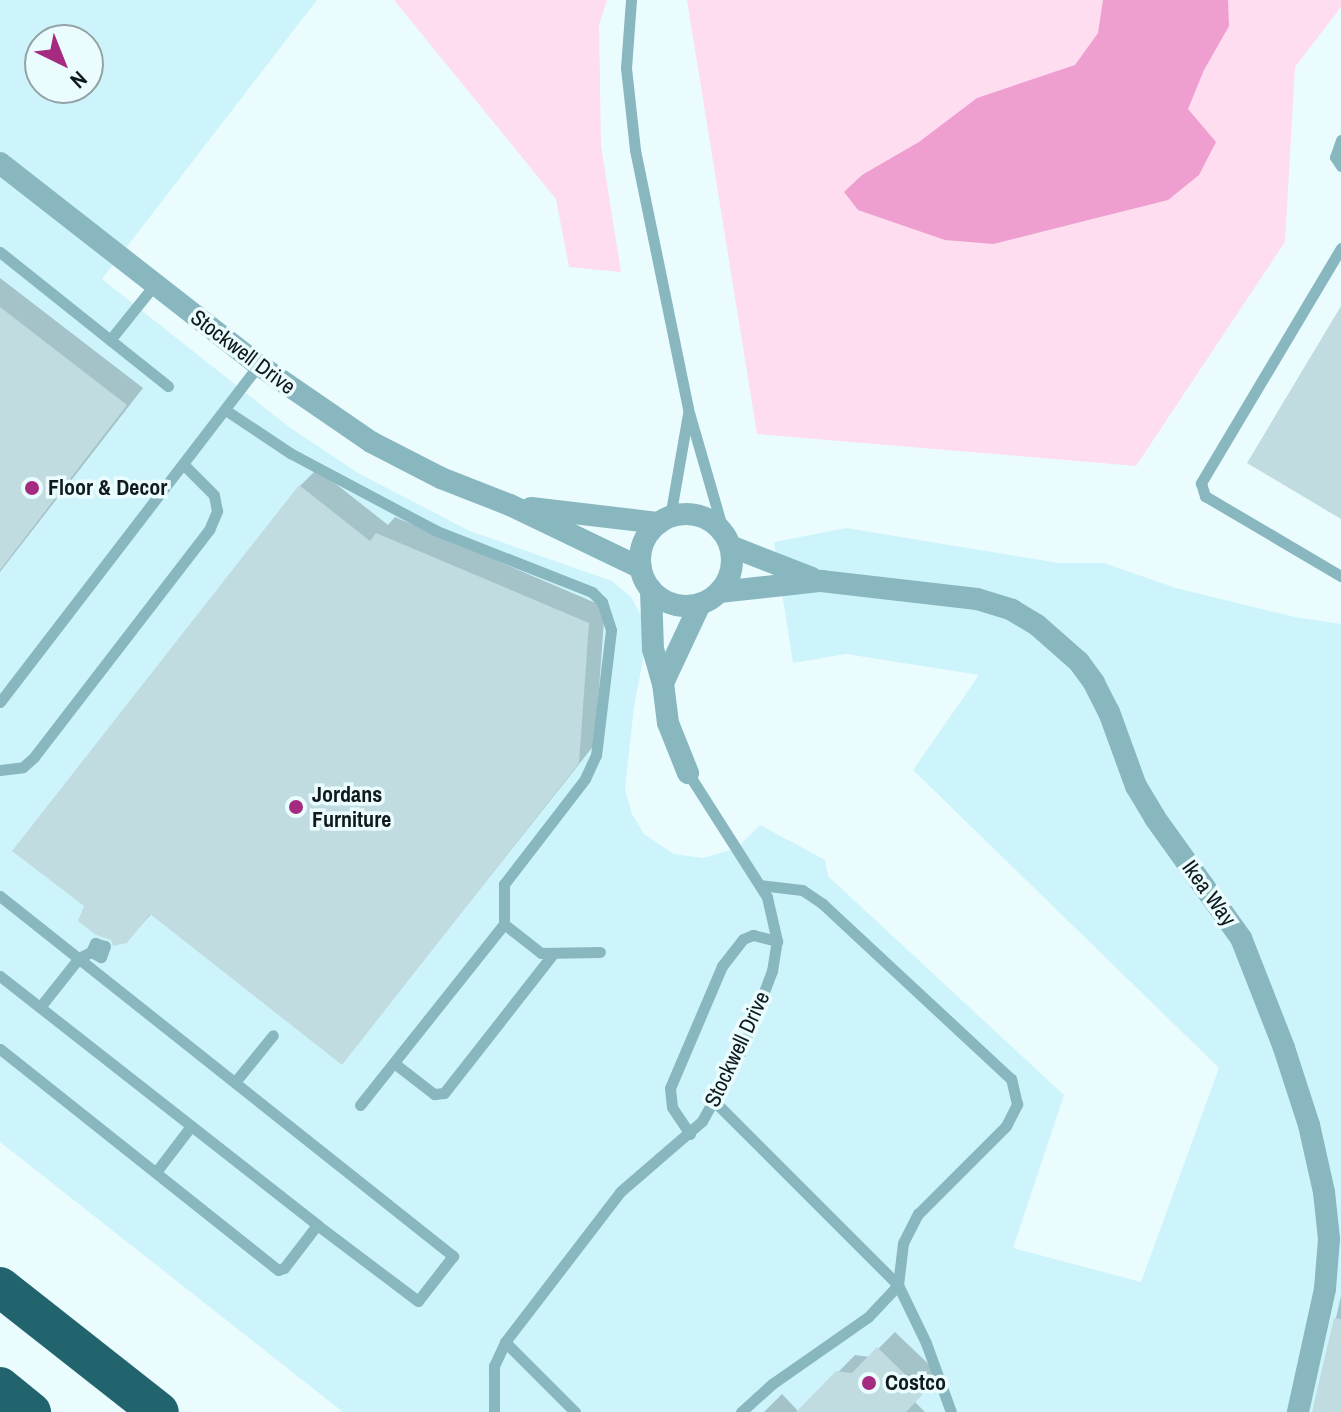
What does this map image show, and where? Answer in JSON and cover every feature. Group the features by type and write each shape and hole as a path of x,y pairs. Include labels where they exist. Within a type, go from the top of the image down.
{"highway":[{"path":"0,1287 159,1412"},
{"path":"0,1387 31,1412"}],"street":[{"name":"Stockwell Drive","path":"0,163 259,365 371,442 441,478 510,505 641,568"},
{"name":"Stockwell Drive","path":"510,505 664,520"},
{"path":"663,683 710,598 732,566 727,540 700,516 664,520 646,538 641,568 651,590 674,604 710,598"},
{"name":"Ikea Way","path":"727,540 821,581"},
{"name":"Ikea Way","path":"710,598 821,581 977,599 1012,610 1059,642 1094,683 1109,712 1136,786 1155,818 1241,938 1279,1034 1309,1125 1328,1215 1325,1289 1298,1412"},
{"name":"Stockwell Drive","path":"651,590 653,649 663,683 671,735 688,773"}],"lane":[{"path":"631,0 627,40 628,106 688,409 727,540"},
{"path":"1341,140 1335,157 1341,166"},
{"path":"1341,248 1201,483 1205,496 1341,576"},
{"path":"0,252 168,386"},
{"path":"110,340 155,284"},
{"path":"0,702 185,466 259,365"},
{"path":"664,520 688,409"},
{"path":"227,411 290,453 437,531 592,592 602,602 611,630 596,755 585,779 504,884 504,924 360,1105"},
{"path":"0,770 23,767 34,757 209,530 217,511 214,495 185,466"},
{"name":"Stockwell Drive","path":"494,1412 492,1381 505,1342 621,1191 690,1134 715,1102 763,1000 777,941 772,910 760,885 688,773"},
{"path":"741,1412 772,1384 868,1317 898,1285 901,1251 918,1214 1006,1126 1017,1104 1011,1079 823,904 802,890 760,885"},
{"path":"0,896 453,1256 422,1299 414,1301 0,976"},
{"path":"504,924 541,953 600,952"},
{"path":"690,1134 672,1107 670,1088 709,994 728,956 743,939 753,935 777,941"},
{"path":"40,1007 79,958 91,952 97,942 106,949"},
{"path":"394,1063 434,1094 444,1093 553,954"},
{"path":"235,1082 273,1035"},
{"path":"0,1049 281,1270 317,1225"},
{"path":"715,1102 898,1285 926,1343 951,1412"},
{"path":"156,1172 191,1126"},
{"path":"505,1342 575,1412"}],"shaded area":[{"path":"0,0 317,0 102,279 289,427 358,473 470,531 612,581 631,597 643,619 646,644 634,707 625,789 632,814 644,834 674,854 703,858 737,848 760,825 825,860 828,876 1064,1095 1013,1248 1141,1282 1219,1068 913,770 979,675 846,654 793,663 774,542 846,528 1059,563 1104,563 1176,588 1295,617 1341,624 1341,1412 343,1412 0,1142"},
{"path":"394,0 607,0 599,25 601,146 621,272 569,267 556,199"},
{"path":"687,0 1341,0 1341,7 1295,67 1285,242 1136,466 757,434"},
{"path":"1103,0 1228,0 1229,26 1204,70 1188,109 1216,142 1199,175 1168,200 993,244 945,240 858,210 844,192 862,175 919,142 977,98 1075,65 1098,33"}],"building":[{"path":"1341,306 1341,519 1247,463"},
{"name":"Floor & Decor","path":"0,307 127,405 0,570"},
{"name":"Jordans Furniture","path":"299,485 370,541 376,533 589,623 579,763 342,1065 150,914 127,943 113,946 111,940 96,935 78,921 84,906 12,851"},
{"path":"1334,1318 1341,1319 1341,1412 1312,1412"},
{"name":"Costco","path":"877,1347 924,1393 906,1412 796,1412 836,1371 852,1373"}],"place":[{"name":"Floor & Decor","path":"32,488"},
{"name":"Jordans Furniture","path":"296,807"},
{"name":"Costco","path":"869,1383"}]}
